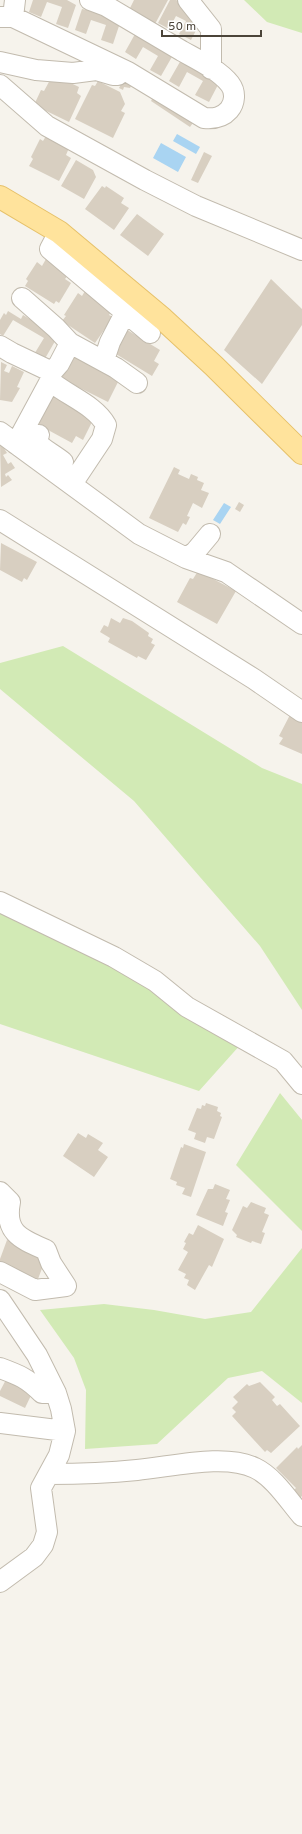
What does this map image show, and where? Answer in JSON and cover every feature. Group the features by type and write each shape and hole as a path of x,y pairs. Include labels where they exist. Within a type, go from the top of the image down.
{"main road":[{"path":"0,197 58,232 163,319 214,366 302,453"}],"street":[{"path":"9,11 128,72 204,118 214,119 223,116 229,109 234,102 232,85 211,69 106,6 90,0"},
{"path":"188,0 211,29 211,69"},
{"path":"0,62 48,71 73,73 96,70 113,76 128,72"},
{"path":"0,85 47,126 145,180 196,206 302,250"},
{"path":"58,232 50,249 114,301 150,333"},
{"path":"22,298 56,328 70,343 116,368 137,383"},
{"path":"105,357 110,342 126,313"},
{"path":"16,444 70,343"},
{"path":"0,346 51,377 63,392 101,414 106,425 102,439 64,478"},
{"path":"0,432 139,534 186,558 226,572 302,624"},
{"path":"39,435 36,440 38,445 63,462 64,478"},
{"path":"0,520 254,680 302,712"},
{"path":"186,558 195,552 210,534"},
{"path":"0,902 114,957 149,977 166,988 187,1007 283,1061 302,1084"},
{"path":"0,1192 10,1202 8,1213 0,1233"},
{"path":"0,1272 35,1290 66,1286 51,1263 46,1250 24,1240 10,1226 8,1213"},
{"path":"0,1300 27,1338 56,1393 65,1431 59,1455 41,1488 47,1532 43,1545 34,1557 0,1582"},
{"path":"0,1368 17,1373 30,1380 42,1393 56,1393"},
{"path":"0,1423 65,1431"},
{"path":"49,1474 137,1470 203,1463 245,1464 257,1469 268,1478 302,1516"}],"green space":[{"path":"244,0 302,0 302,33 267,22"},
{"path":"63,646 262,768 302,784 302,1010 260,946 134,801 0,689 0,663"},
{"path":"0,899 241,1044 199,1091 0,1024"},
{"path":"280,1093 302,1120 302,1231 236,1165"},
{"path":"302,1248 302,1403 262,1371 228,1378 157,1444 85,1449 86,1390 74,1358 40,1310 104,1304 154,1310 205,1319 251,1312"}],"water":[{"path":"177,134 200,147 196,154 173,141"},
{"path":"161,143 186,157 178,172 153,158"},
{"path":"224,503 231,507 220,524 213,520"}],"building":[{"path":"33,0 67,0 76,5 68,28 56,24 62,7 47,2 41,17 29,12"},
{"path":"134,0 168,0 155,24 129,10"},
{"path":"170,0 176,0 188,6 202,19 191,40 179,34 186,21 176,16 169,29 158,23"},
{"path":"82,9 102,13 120,23 113,44 101,40 106,25 91,20 86,34 75,30"},
{"path":"135,34 173,55 161,76 150,70 158,56 143,47 136,59 125,52"},
{"path":"181,60 220,81 209,102 195,95 203,81 187,72 179,87 169,81"},
{"path":"54,75 79,87 77,93 81,96 69,122 34,105 41,90 44,91"},
{"path":"125,77 131,80 129,85 131,86 130,88 124,87 123,90 119,88"},
{"path":"98,81 120,92 125,104 121,111 125,113 113,138 75,119 92,85 95,86"},
{"path":"155,94 195,120 190,127 151,101"},
{"path":"46,136 69,148 66,155 71,158 59,181 29,166 33,159 31,157 40,139 43,141"},
{"path":"204,152 212,156 198,183 191,180"},
{"path":"76,160 93,170 96,177 84,199 61,186"},
{"path":"102,186 105,188 106,186 124,198 121,203 129,208 114,230 85,209"},
{"path":"137,214 164,234 148,256 120,235"},
{"path":"46,259 69,274 65,279 71,283 59,303 56,301 54,304 25,286 28,281 26,279 37,262 42,266"},
{"path":"271,279 302,309 302,325 262,384 224,350"},
{"path":"85,291 112,310 109,315 113,317 95,343 62,321 66,316 64,315 78,293 82,296"},
{"path":"8,311 21,319 23,315 58,336 43,362 33,356 44,338 13,320 3,336 0,334 0,320 4,313 6,315"},
{"path":"124,328 160,350 154,361 159,364 152,376 111,351"},
{"path":"74,351 121,376 108,402 58,377"},
{"path":"1,362 7,365 4,371 9,373 12,366 24,372 17,387 20,388 12,402 0,400"},
{"path":"51,395 94,418 83,440 76,436 72,443 37,424"},
{"path":"0,442 7,453 3,455 8,464 11,462 15,468 5,474 6,477 8,475 12,480 1,487"},
{"path":"174,467 180,470 178,474 189,479 191,474 198,477 197,480 204,483 201,490 209,493 202,508 193,503 187,516 190,517 186,525 183,523 178,532 149,518"},
{"path":"239,502 244,505 240,512 235,509"},
{"path":"1,543 37,562 27,580 24,578 22,582 0,570"},
{"path":"198,571 236,591 217,624 177,602 190,578 193,579"},
{"path":"111,618 120,623 123,618 132,621 149,633 148,636 153,639 151,643 155,645 146,660 138,656 137,658 108,642 110,638 100,632 104,625 108,627"},
{"path":"292,711 302,716 302,754 279,744 283,738 279,736"},
{"path":"206,1103 218,1107 217,1111 221,1113 220,1116 222,1117 214,1139 207,1137 205,1143 194,1139 196,1133 188,1130 197,1108 201,1109 202,1105 205,1106"},
{"path":"78,1133 86,1138 88,1134 103,1143 98,1150 108,1157 94,1177 63,1156"},
{"path":"184,1144 206,1152 191,1197 182,1194 185,1188 176,1185 177,1182 170,1179 181,1147 183,1148"},
{"path":"215,1184 230,1190 226,1199 230,1200 225,1212 228,1213 223,1226 196,1215 208,1189 213,1189"},
{"path":"251,1202 266,1208 264,1213 269,1215 262,1232 265,1233 261,1244 252,1241 251,1243 236,1237 237,1235 232,1230 243,1206 247,1208"},
{"path":"198,1225 224,1239 212,1267 209,1265 195,1290 187,1285 189,1280 184,1278 186,1274 178,1270 188,1252 183,1249 186,1243 184,1242 189,1233 193,1235"},
{"path":"7,1240 47,1255 38,1279 34,1278 33,1280 0,1267 0,1259"},
{"path":"9,1374 35,1387 25,1408 0,1396 0,1391"},
{"path":"260,1382 275,1397 272,1400 277,1406 280,1404 300,1426 271,1453 267,1450 265,1452 232,1416 236,1412 232,1408 238,1402 233,1397 247,1384 249,1386"},
{"path":"302,1445 302,1496 300,1498 293,1491 296,1488 276,1468 297,1447 298,1449"}]}
